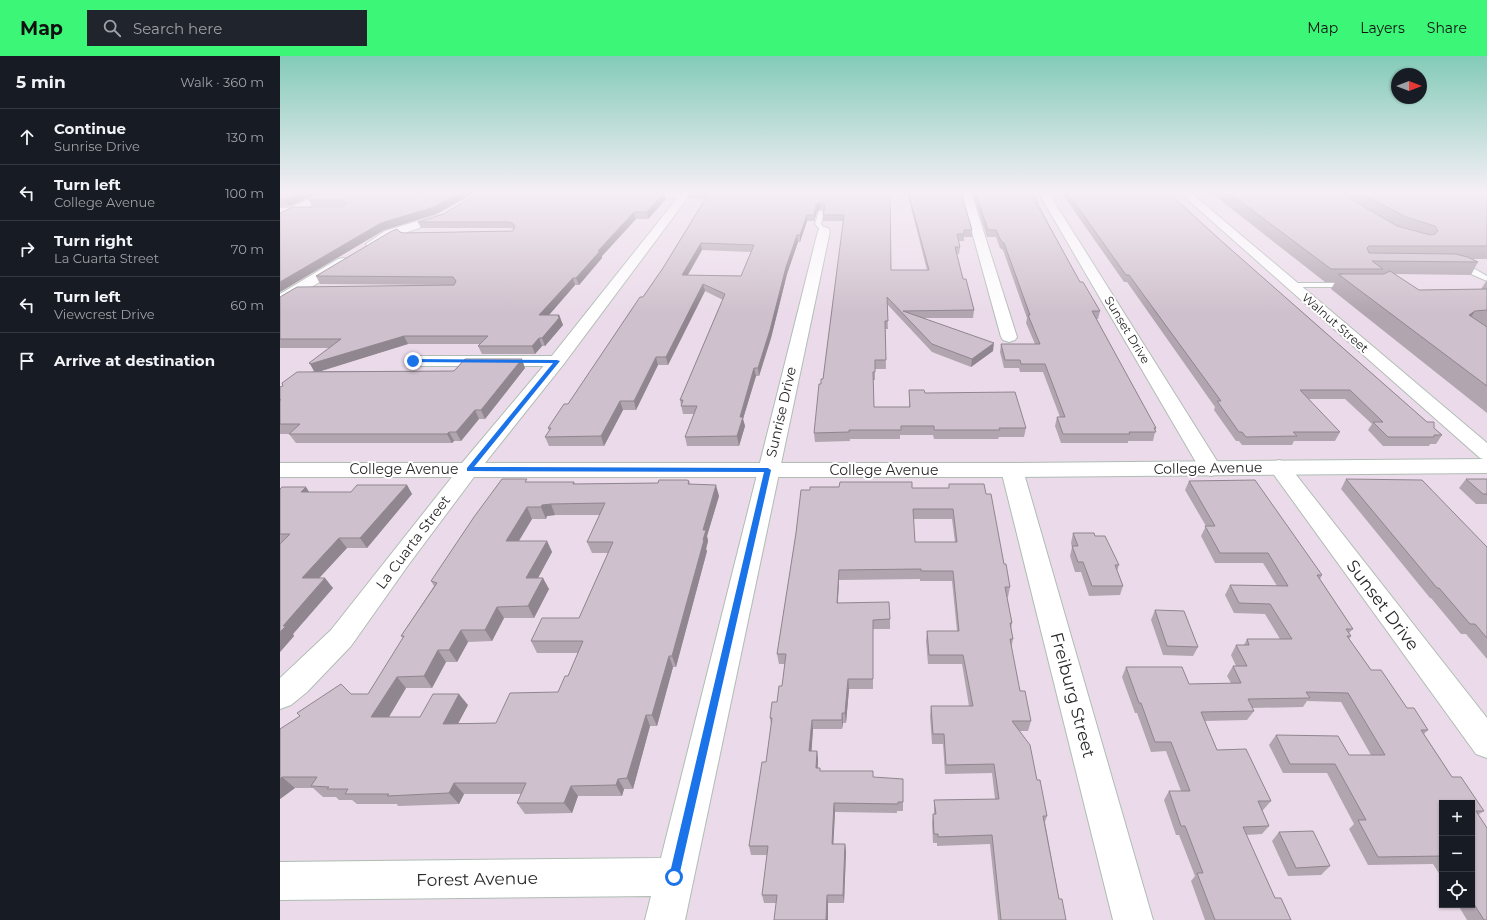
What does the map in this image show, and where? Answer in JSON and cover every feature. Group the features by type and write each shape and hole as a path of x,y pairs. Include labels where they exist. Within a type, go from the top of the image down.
{"street":[{"path":"363,250 394,232"},
{"name":"La Cuarta Street","path":"280,696 296,684 341,638 400,558 469,469 557,361 656,232"},
{"name":"Sunrise Drive","path":"665,920 768,470 820,232"},
{"path":"978,232 1010,337"},
{"name":"Sunset Drive","path":"1067,232 1211,469"},
{"name":"Walnut Street","path":"1230,232 1487,454"},
{"path":"389,234 427,234"},
{"path":"280,300 350,258"},
{"path":"298,289 321,289"},
{"path":"413,361 557,361"},
{"name":"College Avenue","path":"280,470 1012,470 1487,466"},
{"name":"Sunset Drive","path":"1279,467 1487,743"},
{"name":"Freiburg Street","path":"1012,470 1133,920"},
{"name":"Forest Avenue","path":"280,880 674,877"}],"lane":[{"path":"1448,263 1463,266 1487,279"},
{"path":"1291,285 1359,285"}],"building":[{"path":"280,232 365,232 280,282"},
{"path":"389,232 615,232 576,278 573,278 539,315 559,315 558,317 560,317 542,338 539,338 532,346 478,346 488,336 404,336 310,364 309,363 341,339 280,339 280,297 297,287 454,285 456,281 453,277 316,276"},
{"path":"685,232 801,232 800,235 797,235 786,267 770,330 758,368 754,368 740,417 743,417 737,436 685,437 697,406 681,406 683,400 680,400 725,294 703,284 666,357 656,357 634,401 620,401 601,436 545,437 551,428 548,428 564,404 568,404 640,297 643,297","holes":["701,243 754,245 741,276 682,275"]},
{"path":"842,232 891,232 891,270 929,270 919,232 964,232 964,234 957,234 960,247 955,247 963,279 966,279 974,310 903,311 994,343 972,359 932,344 887,297 888,321 885,321 886,360 875,360 875,372 873,372 874,407 910,407 909,390 924,390 925,393 1015,392 1026,428 999,428 1000,430 934,430 934,426 901,426 901,430 849,430 849,432 814,433 819,384 821,384 821,379 823,379"},
{"path":"997,232 1053,232 1080,282 1083,282 1100,311 1092,311 1156,428 1154,428 1156,432 1129,432 1130,434 1063,434 1057,417 1065,417 1045,364 1021,364 1020,360 1005,360 1001,344 1040,344 1028,315 1030,315 1004,243 1001,241"},
{"path":"1096,232 1212,232 1427,422 1434,422 1434,428 1442,435 1434,435 1434,437 1388,437 1373,422 1383,422 1350,390 1300,390 1340,432 1293,432 1297,436 1246,437 1242,432 1239,432 1217,401 1221,401 1129,275 1126,275"},
{"path":"1282,232 1420,232 1430,235 1437,232 1487,232 1487,246 1369,246 1367,248 1369,253 1455,254 1468,257 1478,262 1372,261 1383,269 1331,269"},
{"path":"1390,271 1419,290 1487,289 1487,310 1475,311 1469,315 1487,327 1487,386 1338,274 1384,274"},
{"path":"465,359 522,359 481,410 475,410 456,432 449,432 447,434 289,434 300,424 280,424 280,387 283,386 282,383 297,372 454,371"},
{"path":"502,479 527,479 525,482 574,482 573,484 658,483 659,480 687,480 689,481 688,484 716,485 703,530 706,530 704,540 672,656 669,656 652,715 646,715 627,778 618,779 616,785 571,786 564,803 517,803 526,783 454,783 449,793 387,796 389,794 345,794 348,789 327,789 329,787 311,786 317,777 282,777 280,779 280,729 300,716 297,713 341,684 351,694 368,694 404,636 401,636 437,583 431,581 474,517","holes":["605,503 587,542 613,542 579,618 542,618 531,641 583,641 568,676 565,676 558,692 510,693 496,723 443,724 459,694 433,694 420,717 371,717 397,677 424,676 438,650 449,650 461,630 485,630 497,607 528,606 543,578 526,578 547,541 506,541 527,507 541,507 542,505 551,504"]},
{"path":"1346,479 1422,480 1487,547 1487,638 1475,624 1470,624 1439,588 1437,588"},
{"path":"1466,479 1487,479 1487,494 1483,494"},
{"path":"1255,480 1322,575 1317,575 1353,629 1346,629 1351,636 1347,636 1371,670 1381,670 1407,708 1414,708 1428,730 1421,730 1452,777 1461,777 1484,811 1476,811 1487,828 1487,920 1484,920 1475,906 1475,800 1439,800 1439,856 1378,857 1358,820 1366,820 1335,764 1290,764 1276,735 1338,736 1349,755 1385,755 1348,693 1306,692 1310,698 1248,699 1254,711 1201,712 1217,750 1246,749 1271,801 1258,801 1269,826 1243,827 1275,898 1281,898 1291,920 1215,920 1197,873 1203,873 1185,826 1181,826 1169,791 1190,791 1171,742 1155,742 1126,667 1182,667 1189,684 1241,683 1233,666 1247,666 1236,645 1249,645 1247,639 1292,639 1270,604 1239,603 1230,585 1288,586 1268,553 1220,553 1205,526 1215,526 1189,481"},
{"path":"840,482 912,482 912,488 949,488 949,484 984,484 986,494 991,494 1004,564 1006,564 1010,587 1005,587 1012,623 1010,623 1013,639 1010,639 1020,691 1025,691 1031,721 1012,721 1030,745 1037,780 1040,780 1047,816 1043,816 1059,899 1062,899 1066,920 1001,920 992,835 938,837 938,834 934,834 933,814 936,814 934,800 999,799 994,764 946,765 944,734 933,734 931,706 973,706 963,655 929,655 927,631 959,631 953,571 921,571 921,569 839,570 837,603 889,602 890,619 873,620 873,679 848,679 845,713 842,713 842,720 812,720 809,751 817,751 816,768 820,768 820,771 873,771 873,777 903,779 903,802 898,802 898,804 834,803 832,844 845,844 843,895 827,895 826,920 774,920 777,895 762,895 768,846 749,846 762,762 766,762 772,718 770,718 772,702 777,702 779,686 782,686 786,654 777,654 796,533 801,490 810,490 810,487 839,487","holes":["913,509 953,509 957,542 915,542"]},
{"path":"357,485 407,485 360,538 339,538 302,578 325,578 283,626 286,626 280,632 280,544 290,534 280,534 280,489 282,487 306,487 301,492 351,492"},
{"path":"1073,533 1094,533 1095,536 1105,536 1119,565 1115,565 1123,586 1092,586 1083,562 1078,562 1072,546 1078,546"},
{"path":"1155,610 1184,611 1198,647 1167,646"},
{"path":"1313,831 1330,866 1296,868 1279,832"}],"route":[{"path":"413,361 557,361 469,469 768,470 674,877"}]}
